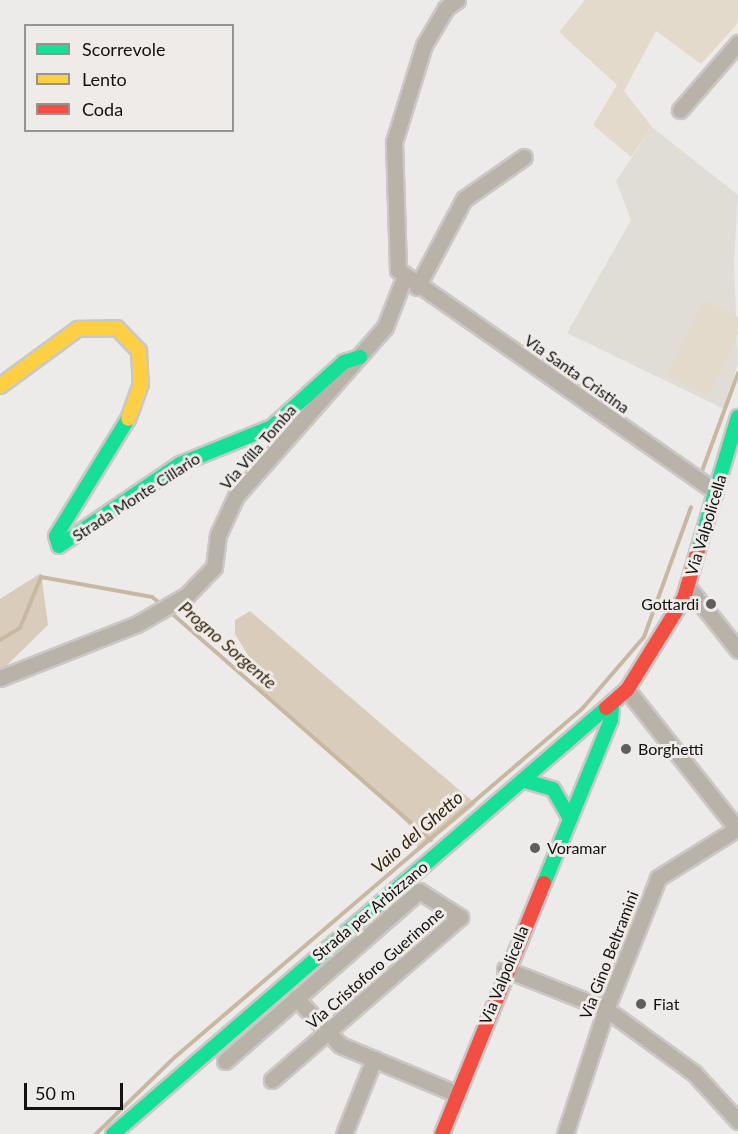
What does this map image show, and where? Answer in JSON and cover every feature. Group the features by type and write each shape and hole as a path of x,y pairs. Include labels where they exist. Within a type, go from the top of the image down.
{"street":[{"path":"406,278 391,189 394,142 424,45 446,3"},
{"path":"680,110 738,43"},
{"path":"406,278 464,200 524,157"},
{"name":"Via Villa Tomba","path":"0,678 137,624 187,596 214,567 218,535 236,496 385,327 406,278"},
{"name":"Via Santa Cristina","path":"406,278 715,491"},
{"name":"Strada Monte Cillario","path":"0,386 78,329 117,328 140,351 141,384 124,428 56,536 59,546 180,464 272,427 344,362 360,357"},
{"name":"Via Valpolicella","path":"627,690 661,643 687,586 738,417"},
{"path":"687,586 738,650"},
{"path":"627,690 738,829"},
{"name":"Strada per Arbizzano","path":"113,1134 238,1021 525,781 627,690"},
{"name":"Via Valpolicella","path":"442,1134 506,969 612,720 612,705"},
{"path":"525,781 553,789 569,817"},
{"name":"Via Gino Beltramini","path":"565,1134 606,1008 658,878 738,829"},
{"name":"Via Cristoforo Guerinone","path":"225,1061 419,891 460,917 272,1080"},
{"path":"506,969 606,1008 694,1073 738,1121"},
{"path":"296,998 340,1045 457,1094"},
{"path":"344,1134 374,1059"}],"shaded area":[{"path":"585,0 738,0 738,23 701,64 656,31 624,91 652,127 631,157 593,125 617,85 559,32"},
{"path":"652,127 738,195 734,262 738,363 724,409 567,333 631,220 616,181"},
{"path":"703,300 738,317 738,334 708,395 667,375"},
{"path":"41,573 48,625 0,672 0,599"},
{"path":"250,611 476,804 418,852 413,829 257,689 257,670 235,634 235,620"}],"waterway":[{"name":"Vaio del Ghetto","path":"702,471 738,373"},
{"name":"Vaio del Ghetto","path":"96,1134 175,1057 582,709 644,637 691,507"},
{"name":"Progno Sorgente","path":"0,640 20,628 41,577 152,597 161,604"},
{"name":"Progno Sorgente","path":"169,611 431,840"}],"traffic: fast":[{"path":"128,419 56,536 59,546 180,464 272,427 344,362 360,357"},
{"path":"698,550 738,417"},
{"path":"544,883 611,720 612,705"},
{"path":"113,1134 606,708"},
{"path":"525,781 553,789 569,817"}],"traffic: slow":[{"path":"0,386 78,329 117,328 139,351 141,384 128,419"}],"traffic: jam":[{"path":"606,708 627,690 684,598 698,550"},
{"path":"442,1134 544,883"}],"place":[{"name":"Gottardi","path":"711,604"},
{"name":"Borghetti","path":"626,749"},
{"name":"Voramar","path":"535,848"},
{"name":"Fiat","path":"641,1004"}]}
